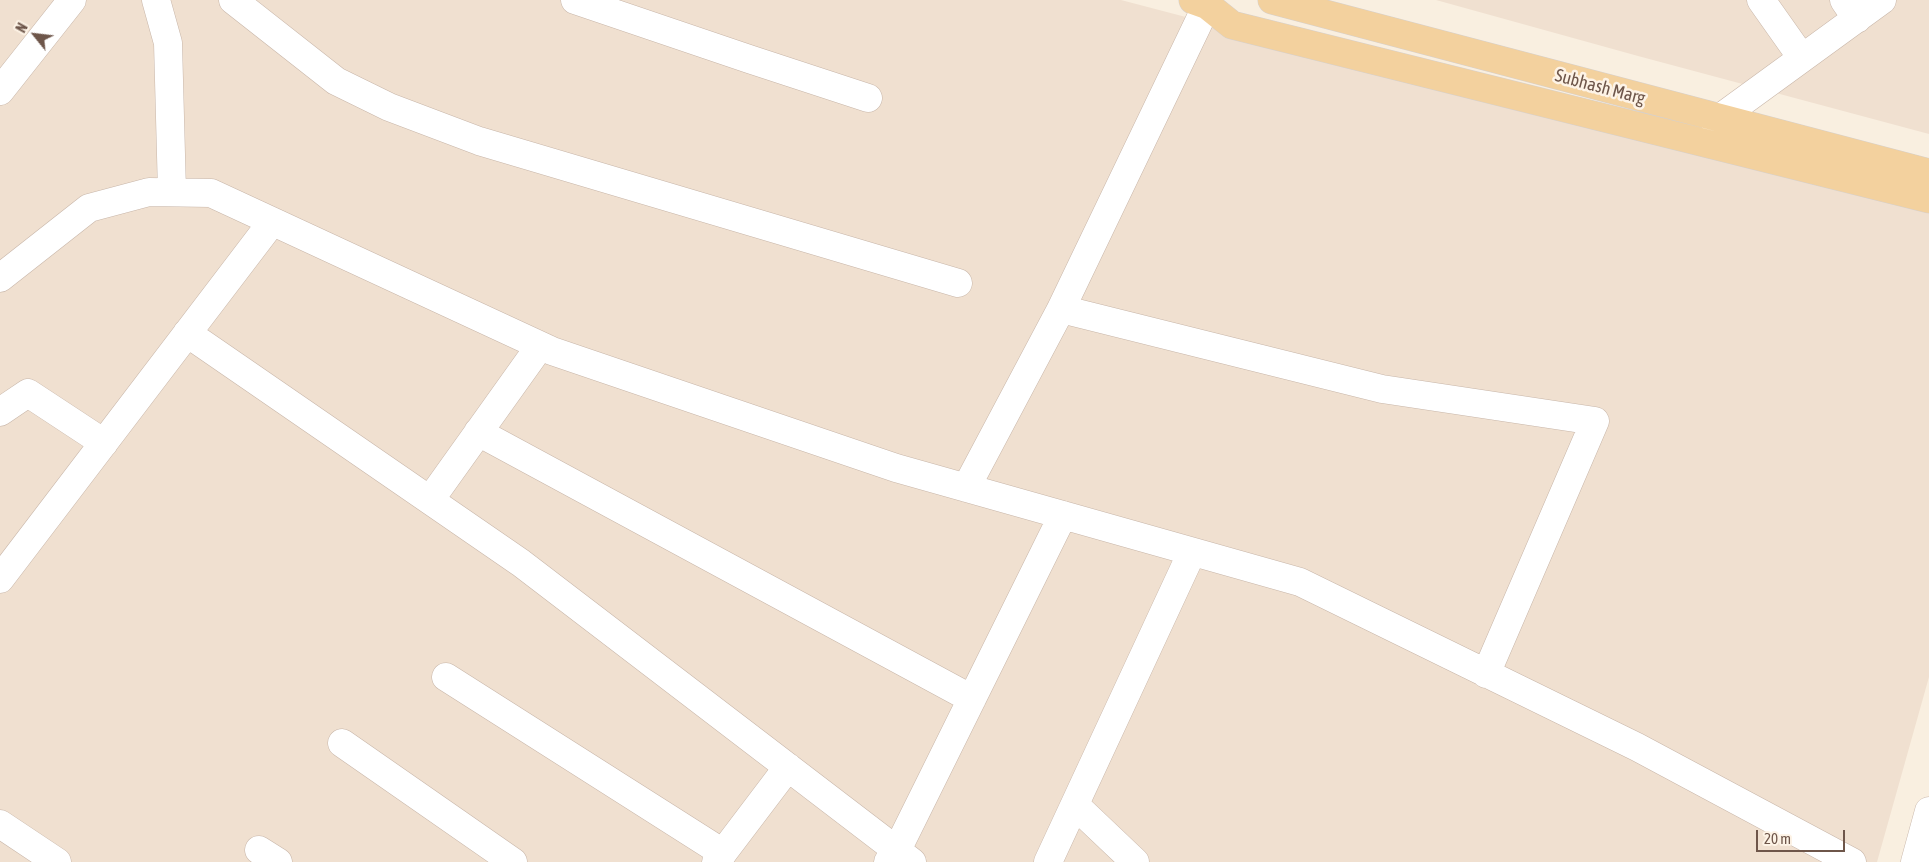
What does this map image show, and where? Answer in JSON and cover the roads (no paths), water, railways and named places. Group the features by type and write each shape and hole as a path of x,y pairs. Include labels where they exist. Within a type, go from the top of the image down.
{"main road":[{"name":"Subhash Marg","path":"1272,0 1929,173"},
{"path":"1208,2 1232,25 1929,199"}],"street":[{"path":"0,91 72,0"},
{"path":"156,0 168,43 172,192"},
{"path":"232,0 336,81 389,107 479,141 958,283"},
{"path":"575,0 749,60 868,98"},
{"path":"1761,0 1802,58"},
{"path":"1711,145 1720,118 1802,58 1850,9 1882,0"},
{"path":"966,488 1061,309 1208,2"},
{"path":"0,278 89,208 149,192 211,194 552,351 896,468 1300,582 1636,748 1852,862"},
{"path":"0,579 272,222"},
{"path":"1061,309 1382,390 1595,421 1486,674"},
{"path":"187,333 521,563 788,767 899,858 972,699 1063,516"},
{"path":"430,500 540,346"},
{"path":"0,412 28,393 104,443"},
{"path":"478,432 972,699"},
{"path":"1048,862 1192,552"},
{"path":"446,677 719,858 788,767"},
{"path":"342,743 513,862"},
{"path":"1075,805 1135,862"},
{"path":"1915,862 1929,811"},
{"path":"0,824 57,862"}]}
